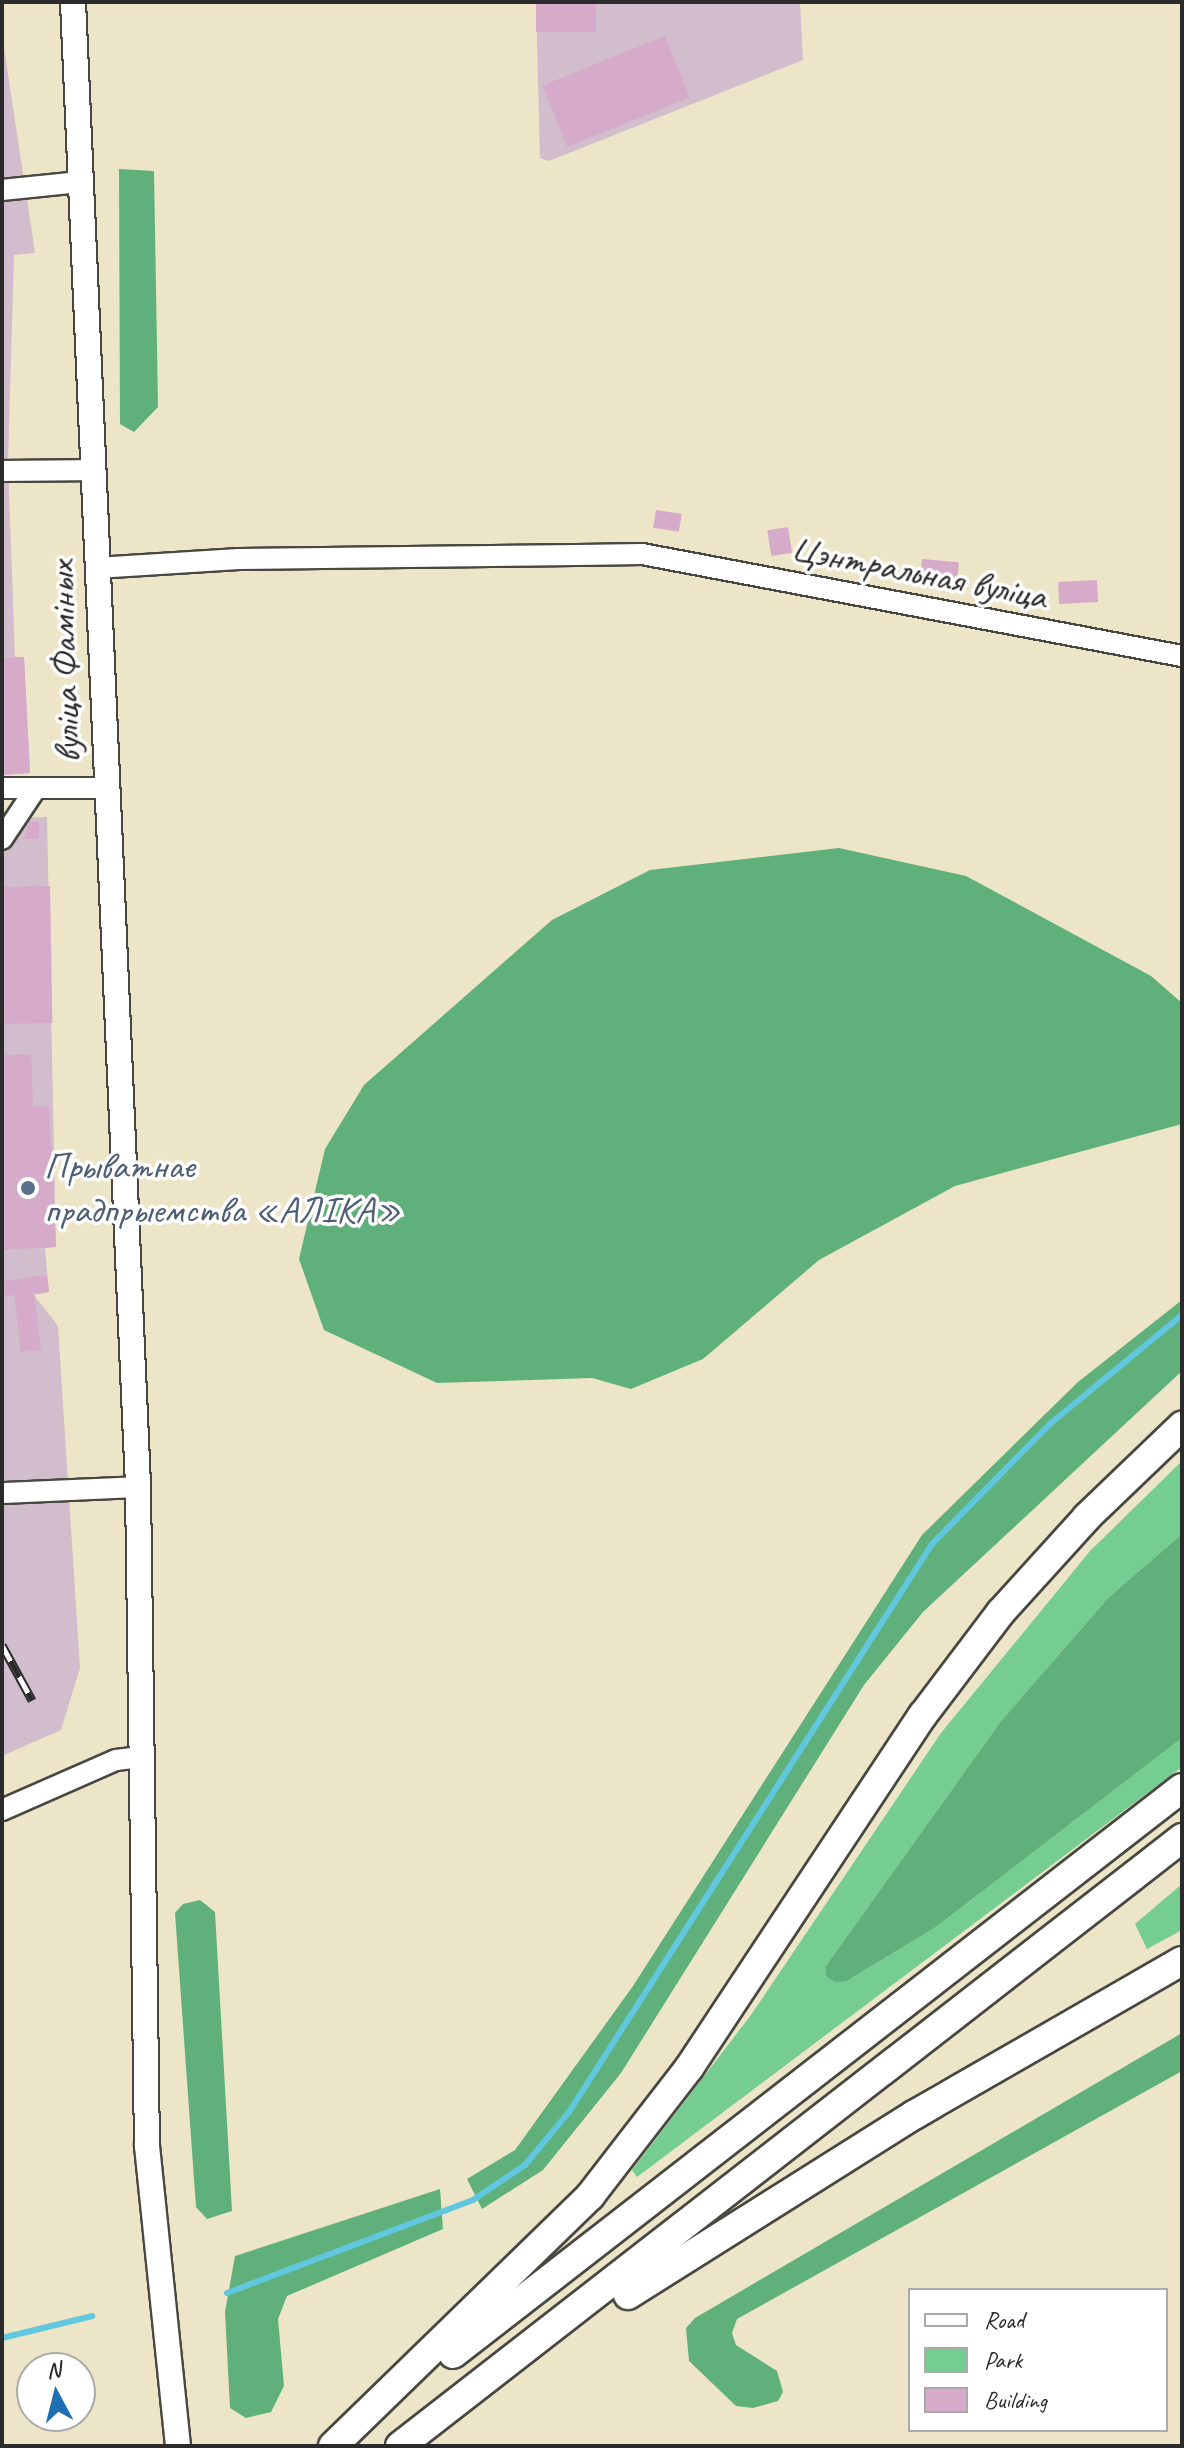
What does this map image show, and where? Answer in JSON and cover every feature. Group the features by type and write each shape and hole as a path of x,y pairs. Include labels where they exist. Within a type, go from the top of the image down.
{"highway":[{"path":"334,2446 590,2196 689,2068 923,1715 992,1624 1087,1517 1182,1426"},
{"path":"334,2446 1182,1788"},
{"path":"402,2446 1182,1838"},
{"path":"402,2446 719,2234 926,2107 1182,1961"}],"main road":[{"name":"вуліца Фаміных","path":"73,2 105,788 138,1487 147,2146 178,2446"}],"street":[{"path":"2,190 80,182"},
{"path":"2,471 93,470"},
{"name":"Цэнтральная вуліца","path":"96,568 239,559 642,554 1182,656"},
{"path":"2,788 105,788"},
{"path":"2,839 36,788"},
{"path":"2,1493 138,1487"},
{"path":"2,1810 116,1760 141,1757"}],"shaded area":[{"path":"536,2 800,2 803,60 549,161 540,158"},
{"path":"2,34 35,253 14,255 8,463 15,657 24,657 30,773 2,775"},
{"path":"47,817 56,1247 45,1248 49,1292 34,1295 58,1326 80,1668 61,1730 2,1756 2,818"}],"green space":[{"path":"119,169 154,171 158,407 134,432 120,424"},
{"path":"839,848 966,876 1151,976 1182,1003 1182,1124 955,1186 819,1260 703,1359 631,1389 592,1378 437,1383 324,1330 299,1259 325,1149 364,1085 552,920 650,870"},
{"path":"1182,1300 1182,1371 923,1612 864,1685 621,2073 543,2170 482,2209 467,2179 515,2150 633,1986 922,1535 1078,1382"},
{"path":"1182,1461 1182,1534 1109,1597 1001,1721 825,1967 826,1976 847,1981 936,1927 1182,1738 1182,1767 637,2177 632,2170 751,2015 941,1733 1090,1551"},
{"path":"1182,1534 1182,1738 936,1927 847,1981 835,1982 826,1976 825,1967 1001,1721 1109,1597"},
{"path":"1182,1884 1182,1930 1147,1949 1135,1924"},
{"path":"200,1900 215,1912 232,2211 207,2219 196,2207 175,1913 183,1904"},
{"path":"1182,2033 1182,2071 737,2319 732,2333 736,2345 777,2371 783,2392 778,2401 753,2408 736,2406 689,2361 686,2328 695,2318"},
{"path":"440,2189 443,2229 287,2296 278,2319 284,2386 271,2412 246,2418 230,2408 225,2312 235,2256"}],"building":[{"path":"536,2 596,2 596,32 536,32"},
{"path":"665,36 690,97 567,147 543,85"},
{"path":"656,510 682,514 679,532 653,528"},
{"path":"788,527 792,553 771,556 767,530"},
{"path":"922,559 959,562 957,589 920,586"},
{"path":"1097,580 1098,602 1059,604 1058,582"},
{"path":"24,657 30,773 2,775 2,659"},
{"path":"29,822 39,822 39,839 24,839"},
{"path":"50,886 52,1023 4,1024 2,887"},
{"name":"Прыватнае прадпрыемства «АЛІКА»","path":"31,1054 33,1107 49,1106 56,1247 2,1250 2,1055"},
{"path":"47,1275 49,1292 34,1294 41,1350 21,1352 14,1295 5,1296 3,1281"}],"waterway":[{"path":"227,2293 473,2200 525,2165 569,2112 932,1544 1051,1423 1182,1315"},
{"path":"2,2338 92,2316"}],"railway":[{"path":"2,1645 32,1700"}],"place":[{"name":"Прыватнае прадпрыемства «АЛІКА»","path":"28,1188"}]}
